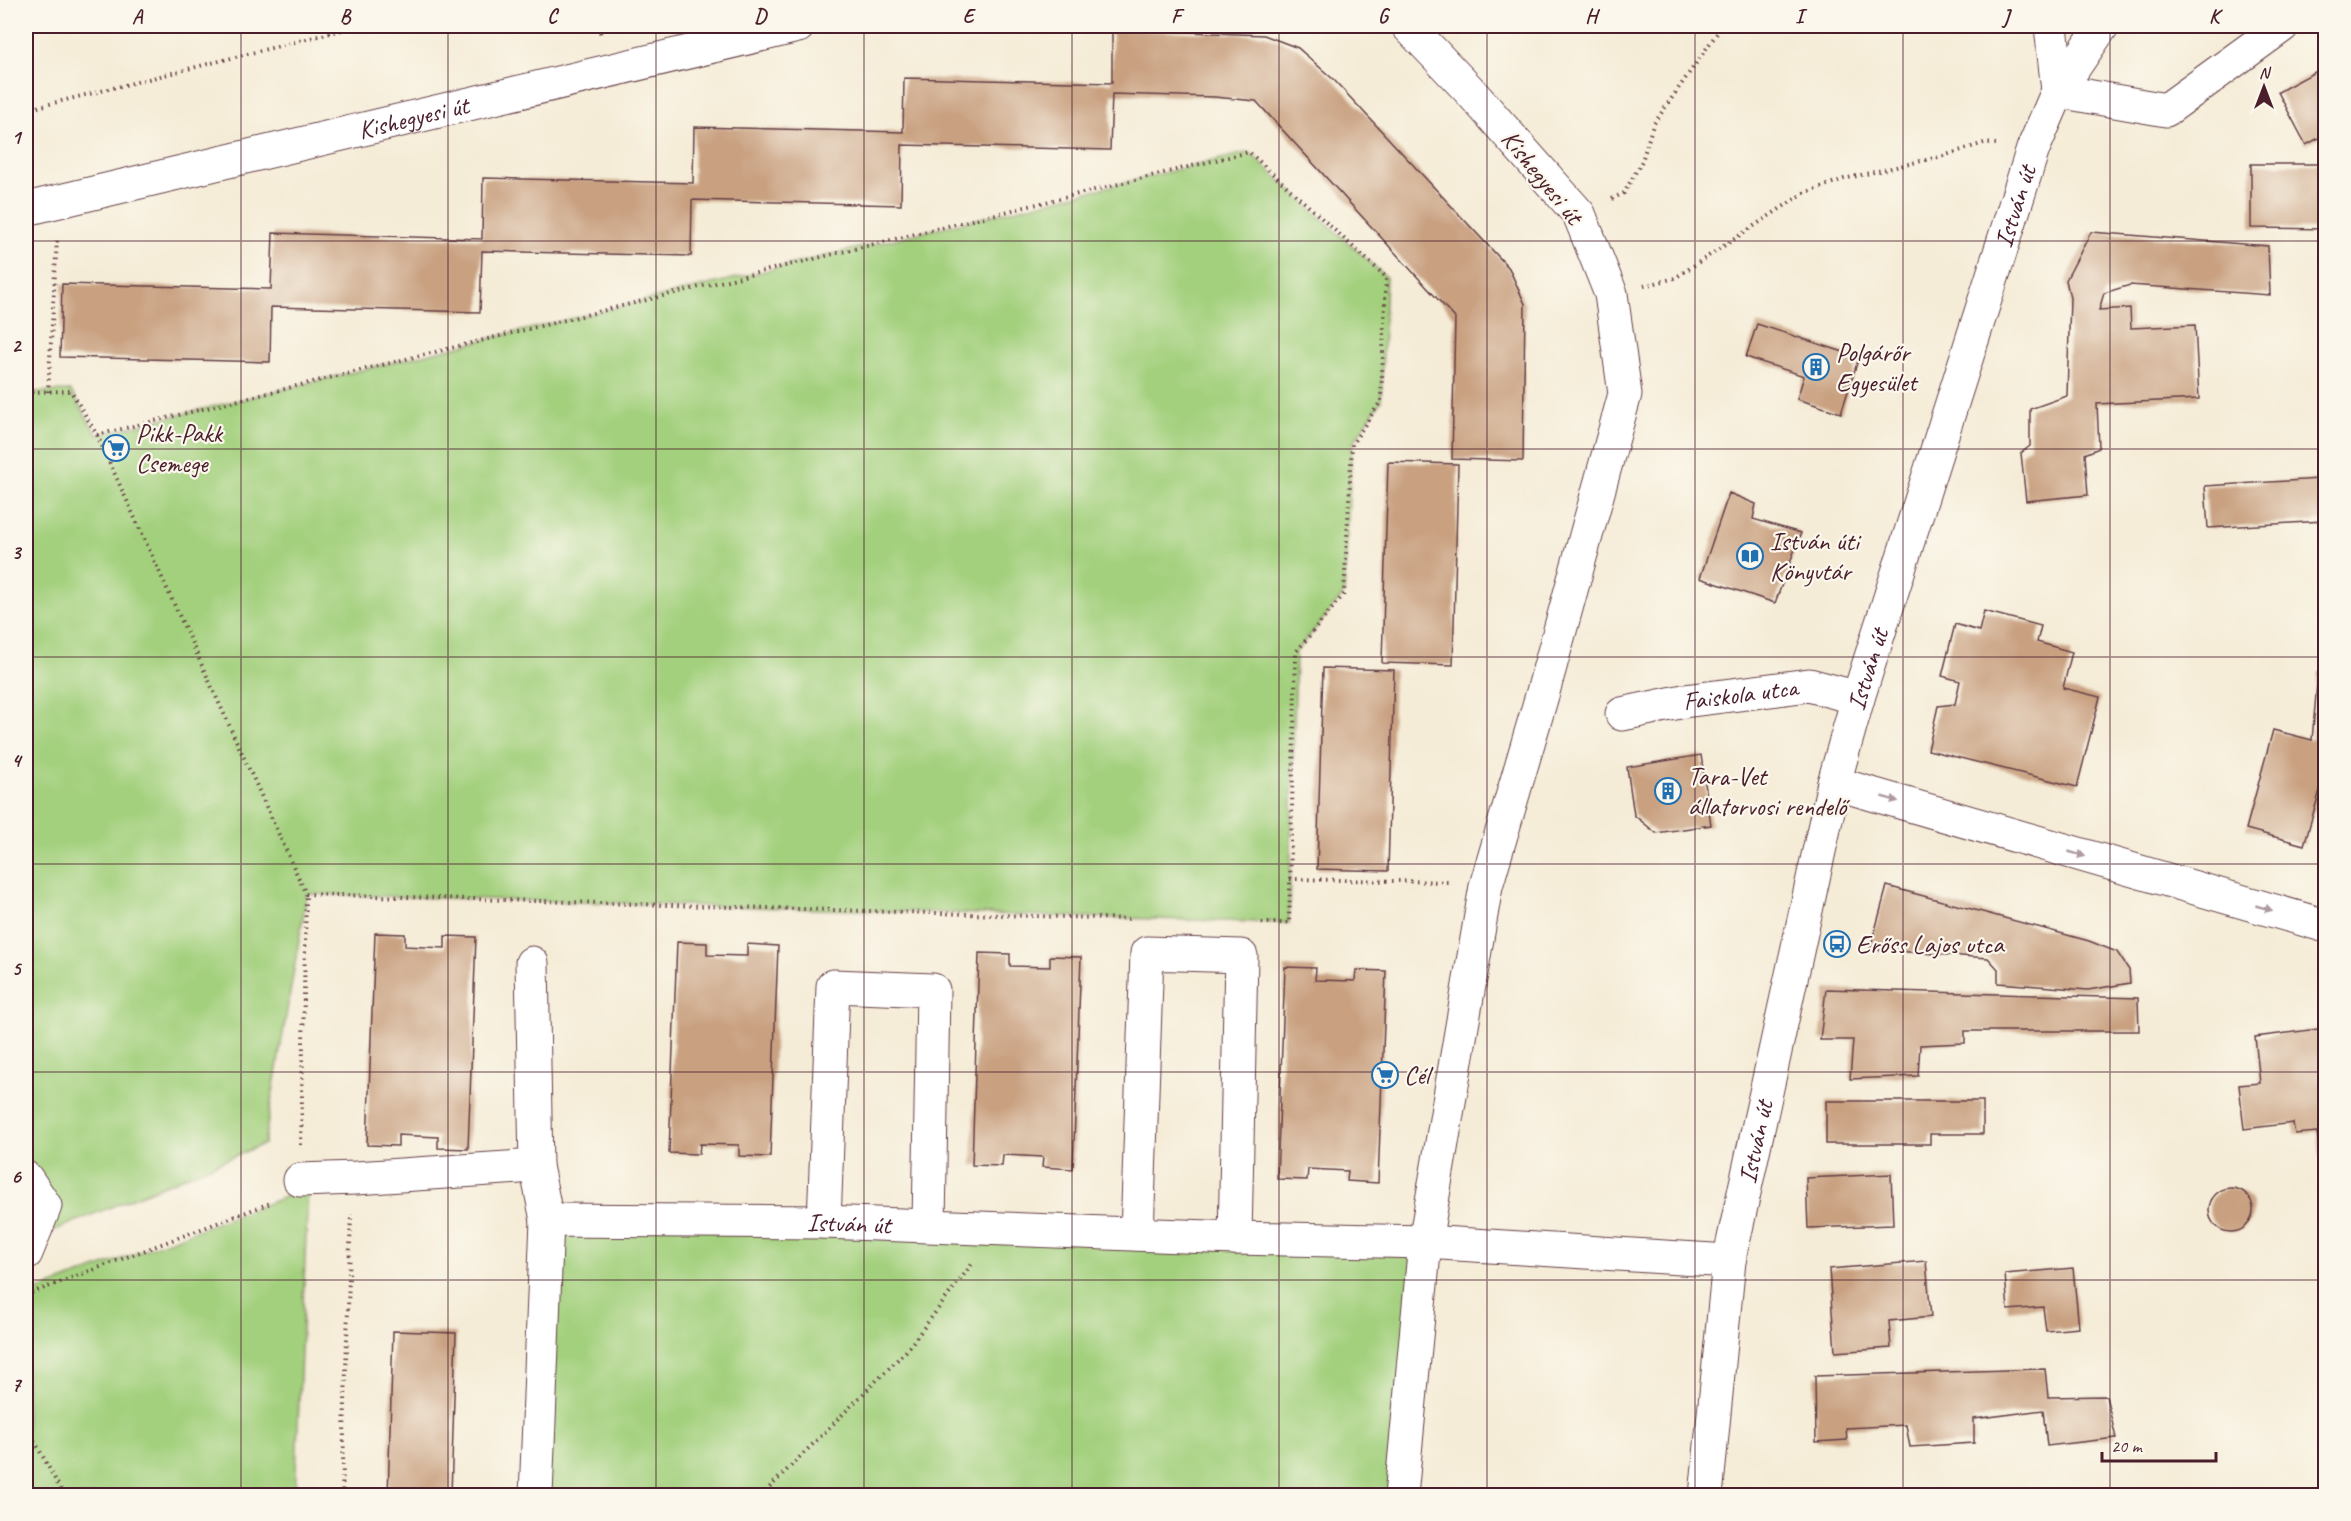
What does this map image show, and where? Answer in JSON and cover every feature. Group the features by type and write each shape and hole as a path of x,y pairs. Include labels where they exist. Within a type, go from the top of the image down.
{"street":[{"name":"Kishegyesi út","path":"31,207 798,26"},
{"name":"Kishegyesi út","path":"1408,26 1469,90 1578,214 1611,294 1625,394 1543,692 1486,886"},
{"name":"István út","path":"2051,26 2058,90"},
{"name":"István út","path":"1706,1496 1729,1262 1834,783 1858,698 2033,149 2058,90 2102,26"},
{"path":"2058,90 2166,110 2282,26"},
{"name":"Faiskola utca","path":"1622,714 1683,701 1809,685 1858,698"},
{"path":"1834,783 2325,926"},
{"path":"1401,1496 1425,1242 1486,886"},
{"path":"1137,1233 1147,953 1241,957 1235,1238"},
{"path":"532,963 536,1166 547,1220 536,1496"},
{"path":"824,1222 833,986 933,990 929,1225"},
{"path":"304,1184 356,1178 536,1166"},
{"path":"26,1178 45,1206 26,1253"},
{"name":"István út","path":"547,1220 824,1222 1235,1238 1425,1242 1729,1262"}],"path":[{"path":"26,110 358,26"},
{"path":"1578,214 1624,194 1642,161 1653,125 1722,26"},
{"path":"1611,294 1675,278 1804,193 1844,179 1943,156 1984,143 2033,149"},
{"path":"97,435 1249,152 1386,277 1381,400 1352,444 1344,594 1296,652 1289,923 1253,922"},
{"path":"31,207 59,217 48,392"},
{"path":"26,392 71,391 97,435 306,894 304,1184 26,1295"},
{"path":"1290,879 1442,882 1486,886"},
{"path":"306,894 1133,919"},
{"path":"342,1496 351,1202"},
{"path":"761,1496 906,1351 999,1228"},
{"path":"26,1425 64,1496"}],"green space":[{"path":"1249,152 1386,277 1381,401 1352,444 1344,594 1296,652 1289,923 307,894 264,1144 31,1240 26,1178 26,392 71,391 97,435"},
{"path":"308,1188 295,1495 26,1496 26,1295"},
{"path":"547,1220 1425,1242 1401,1495 534,1496"}],"building":[{"path":"1112,29 1264,35 1298,48 1334,80 1509,268 1525,304 1523,461 1452,459 1455,318 1256,101 1214,97 1112,94 1110,150 902,145 901,205 692,200 691,256 482,251 480,312 271,307 270,362 60,357 62,284 271,289 273,233 482,239 483,178 693,183 694,127 903,132 904,78 1112,83"},
{"path":"2326,66 2326,134 2306,145 2278,92"},
{"path":"2251,164 2326,164 2326,229 2251,228"},
{"path":"2091,232 2268,246 2270,295 2130,285 2104,293 2099,310 2130,308 2131,328 2195,325 2199,399 2097,404 2099,448 2085,454 2088,495 2026,501 2021,453 2030,446 2030,409 2067,396 2070,298 2066,280"},
{"name":"Polgárőr Egyesület","path":"1757,324 1859,357 1841,413 1797,399 1804,376 1746,357"},
{"path":"1388,462 1458,464 1453,665 1382,663"},
{"path":"2320,479 2323,521 2208,528 2205,486"},
{"name":"István úti Könyvtár","path":"1729,493 1756,504 1753,519 1801,533 1775,603 1700,578"},
{"path":"1984,611 2041,626 2037,642 2072,652 2063,688 2100,697 2077,787 1928,750 1938,706 1955,704 1960,681 1942,676 1955,624 1979,631"},
{"path":"1323,668 1394,670 1388,871 1317,869"},
{"path":"2318,672 2326,673 2326,770 2304,845 2246,829 2273,730 2312,740"},
{"name":"Tara-Vet állatorvosi rendelő","path":"1701,755 1711,825 1656,833 1634,815 1627,767"},
{"path":"1887,886 2089,941 2117,952 2129,970 2130,983 2088,990 1998,983 1998,969 1988,958 1870,949"},
{"path":"375,933 405,934 405,946 445,948 445,936 476,937 468,1149 438,1148 438,1137 398,1135 398,1146 367,1145"},
{"path":"677,942 707,943 707,955 747,956 747,944 778,946 770,1157 739,1156 739,1145 700,1144 699,1154 669,1153"},
{"path":"979,953 1010,954 1010,966 1050,967 1050,956 1081,957 1073,1169 1042,1167 1043,1157 1003,1155 1002,1166 972,1165"},
{"path":"1285,967 1316,968 1315,980 1355,981 1356,970 1386,971 1378,1183 1347,1181 1348,1171 1308,1169 1307,1180 1277,1179"},
{"path":"1826,989 2138,998 2139,1031 1965,1031 1965,1043 1920,1045 1918,1076 1850,1079 1853,1040 1820,1040"},
{"path":"2326,1028 2326,1161 2321,1162 2317,1132 2295,1134 2293,1123 2244,1129 2239,1085 2260,1083 2255,1037"},
{"path":"1826,1101 1983,1101 1983,1134 1930,1134 1930,1144 1826,1144"},
{"path":"1891,1174 1893,1225 1808,1228 1806,1178"},
{"path":"2231,1188 2246,1195 2253,1210 2246,1225 2231,1232 2216,1225 2209,1210 2216,1195"},
{"path":"1926,1261 1931,1317 1889,1321 1891,1348 1835,1352 1829,1269"},
{"path":"2073,1268 2079,1328 2046,1331 2043,1307 2008,1310 2005,1274"},
{"path":"393,1331 456,1333 451,1496 388,1496"},
{"path":"2045,1369 2048,1397 2106,1396 2116,1438 2047,1446 2043,1410 1974,1419 1974,1443 1910,1447 1906,1425 1846,1428 1847,1440 1816,1442 1815,1376"},
{"path":"1815,1491 1876,1493 1876,1496 1815,1496"}],"place":[{"name":"Polgárőr Egyesület","path":"1816,367"},
{"name":"Pikk-Pakk Csemege","path":"116,448"},
{"name":"István úti Könyvtár","path":"1750,556"},
{"name":"Tara-Vet állatorvosi rendelő","path":"1668,791"},
{"name":"Erőss Lajos utca","path":"1837,944"},
{"name":"Cél","path":"1385,1075"}]}
